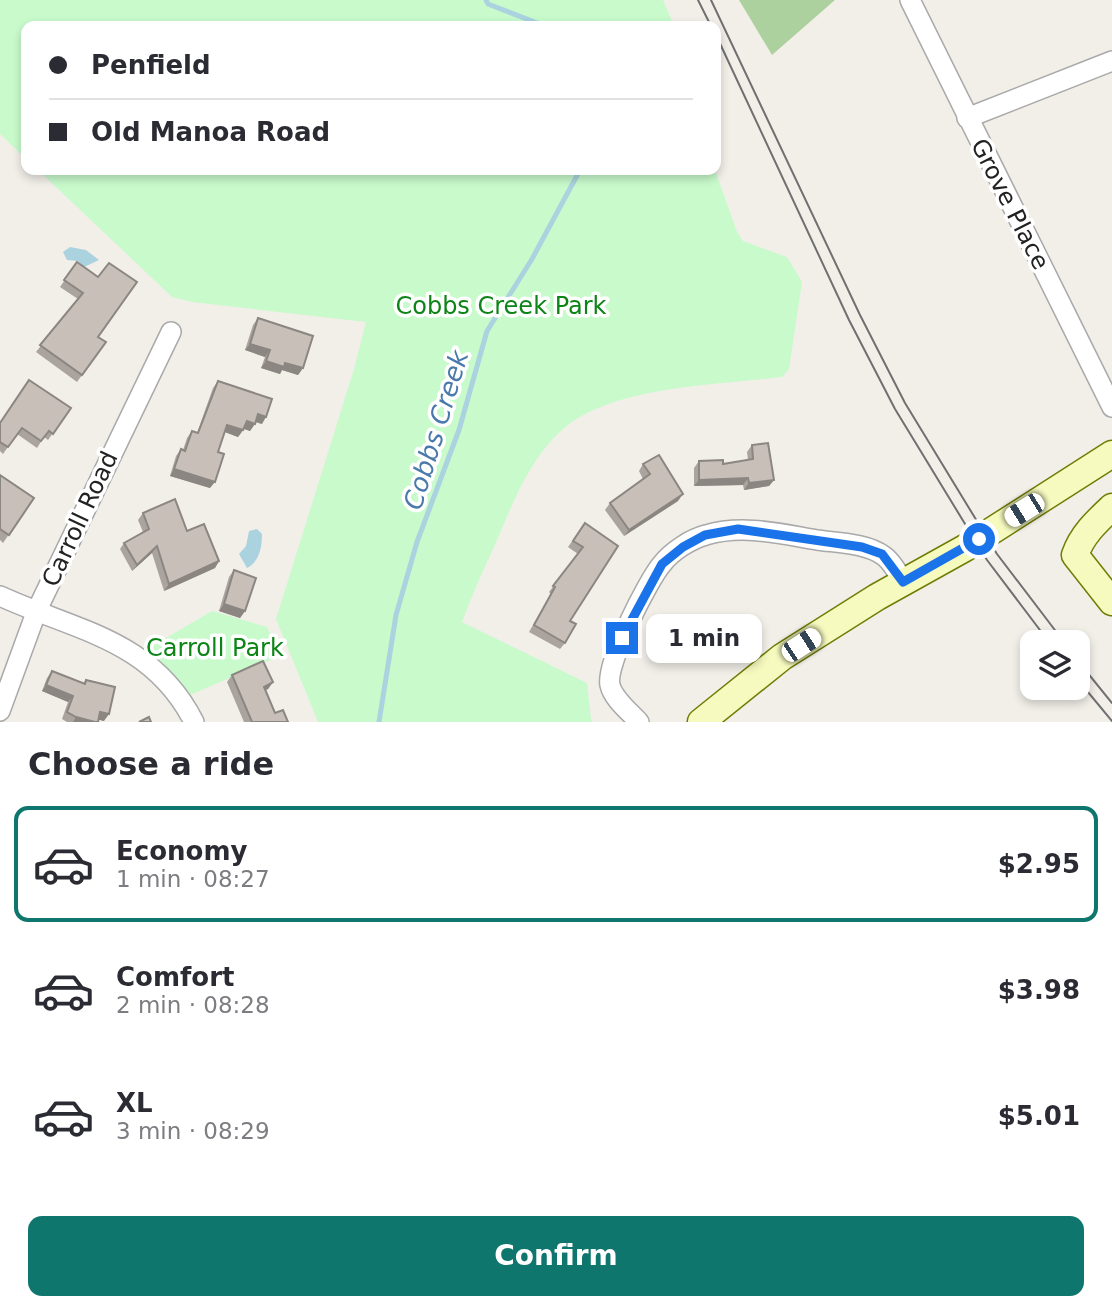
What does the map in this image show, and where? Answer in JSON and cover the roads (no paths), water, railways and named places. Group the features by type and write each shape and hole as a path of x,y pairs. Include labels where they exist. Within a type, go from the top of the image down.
{"main road":[{"path":"701,722 782,657 903,582 965,548 1112,454"},
{"path":"1112,508 1094,524 1075,555 1112,602"}],"street":[{"name":"Grove Place","path":"910,0 1112,407"},
{"path":"967,118 1112,61"},
{"name":"Carroll Road","path":"0,711 37,610 171,332"},
{"path":"639,722 615,695 609,684 616,652 662,564 683,547 705,535 738,529 862,547 882,554 903,582"},
{"path":"0,596 122,646 140,657 174,691 194,722"}],"water":[{"path":"70,247 86,250 99,260 84,267 78,261 67,260 63,252"},
{"path":"257,529 262,534 260,549 257,558 247,568 239,554 246,546 249,531"}],"waterway":[{"name":"Cobbs Creek","path":"486,0 488,4 532,21"},
{"name":"Cobbs Creek","path":"379,722 396,615 417,542 459,430 487,331 532,259 577,175"}],"tram line":[{"path":"698,0 708,21"},
{"path":"711,0 721,21"},
{"path":"721,21 860,315 905,403 997,554 1055,630"},
{"path":"721,46 849,320 895,409 987,560 1040,630"},
{"path":"1090,676 1112,703"},
{"path":"1090,694 1112,721"}],"park label":[{"name":"Cobbs Creek Park","path":"501,306"},
{"name":"Carroll Park","path":"215,648"}]}
